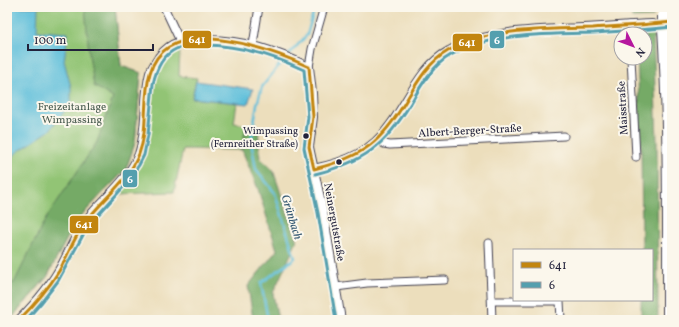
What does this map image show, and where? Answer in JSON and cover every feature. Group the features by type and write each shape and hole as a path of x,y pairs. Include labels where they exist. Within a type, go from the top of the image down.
{"highway":[{"path":"664,17 668,82 669,320"}],"street":[{"path":"164,7 180,41"},
{"path":"253,45 259,7"},
{"path":"19,320 34,305 51,283 88,218 131,170 139,154 144,135 150,72 162,53 171,45 180,41 227,40 253,45 281,54 309,67 312,49 324,7"},
{"path":"314,169 339,163 369,147 391,125 423,74 434,62 448,51 461,45 485,38 527,31 652,24"},
{"name":"Maisstraße","path":"631,66 636,157"},
{"name":"Neinergutstraße","path":"309,67 313,117 309,147 323,212 341,320"},
{"name":"Albert-Berger-Straße","path":"378,139 384,144 390,145 564,136"},
{"path":"489,243 492,320"},
{"path":"336,287 367,283 445,280"},
{"path":"492,301 560,301 561,320"}],"green space":[{"name":"Freizeitanlage Wimpassing","path":"7,7 115,7 121,66 141,73 135,143 126,169 76,221 47,277 10,320 7,320"},
{"path":"85,7 115,7 121,66 141,73 135,143 126,169 76,221 47,277 10,320 7,320 7,284 14,283 45,220 97,142 113,98 94,86 89,54"},
{"path":"631,7 652,7 653,17 632,18"},
{"path":"653,30 657,142 658,320 641,320 641,301 653,301 653,249 642,249 641,148 637,66 653,66"},
{"path":"180,48 179,76 197,78 192,98 237,103 234,123 246,125 242,150 183,149 174,192 119,194 137,171 147,141 157,65"},
{"path":"246,125 258,126 260,158 273,170 297,241 273,293 278,320 253,320 248,286 277,250 258,189 242,150"}],"water":[{"path":"7,7 38,7 37,31 68,33 64,61 71,87 71,103 49,131 16,153 7,166"},
{"path":"196,81 253,89 248,104 192,98"}],"waterway":[{"name":"Grünbach","path":"268,320 261,283 295,258 275,193 256,169 251,142 257,104 262,87 280,64 307,35 314,7"}],"tunnel":[{"path":"652,24 672,22"}],"transit line":[{"name":"641","path":"314,169 346,159 370,146 389,126 430,66 441,55 463,43 499,34 519,31 593,28 672,22"},
{"name":"6","path":"315,174 347,164 372,150 392,131 433,70 451,55 467,48 484,42 521,36 594,33 672,27"},
{"name":"641","path":"19,320 55,278 85,223 122,182 134,164 139,154 144,134 146,93 150,73 160,54 177,43 198,39 222,40 270,52 309,67"},
{"name":"6","path":"26,320 58,281 88,226 127,183 139,165 144,155 148,135 153,84 156,73 164,59 176,49 193,45 216,45 242,49 267,55 304,70 308,117 304,148 318,213 336,320"},
{"name":"641","path":"309,67 313,117 309,147 314,169"}],"place":[{"name":"Wimpassing (Fernreither Straße)","path":"306,136"}]}
